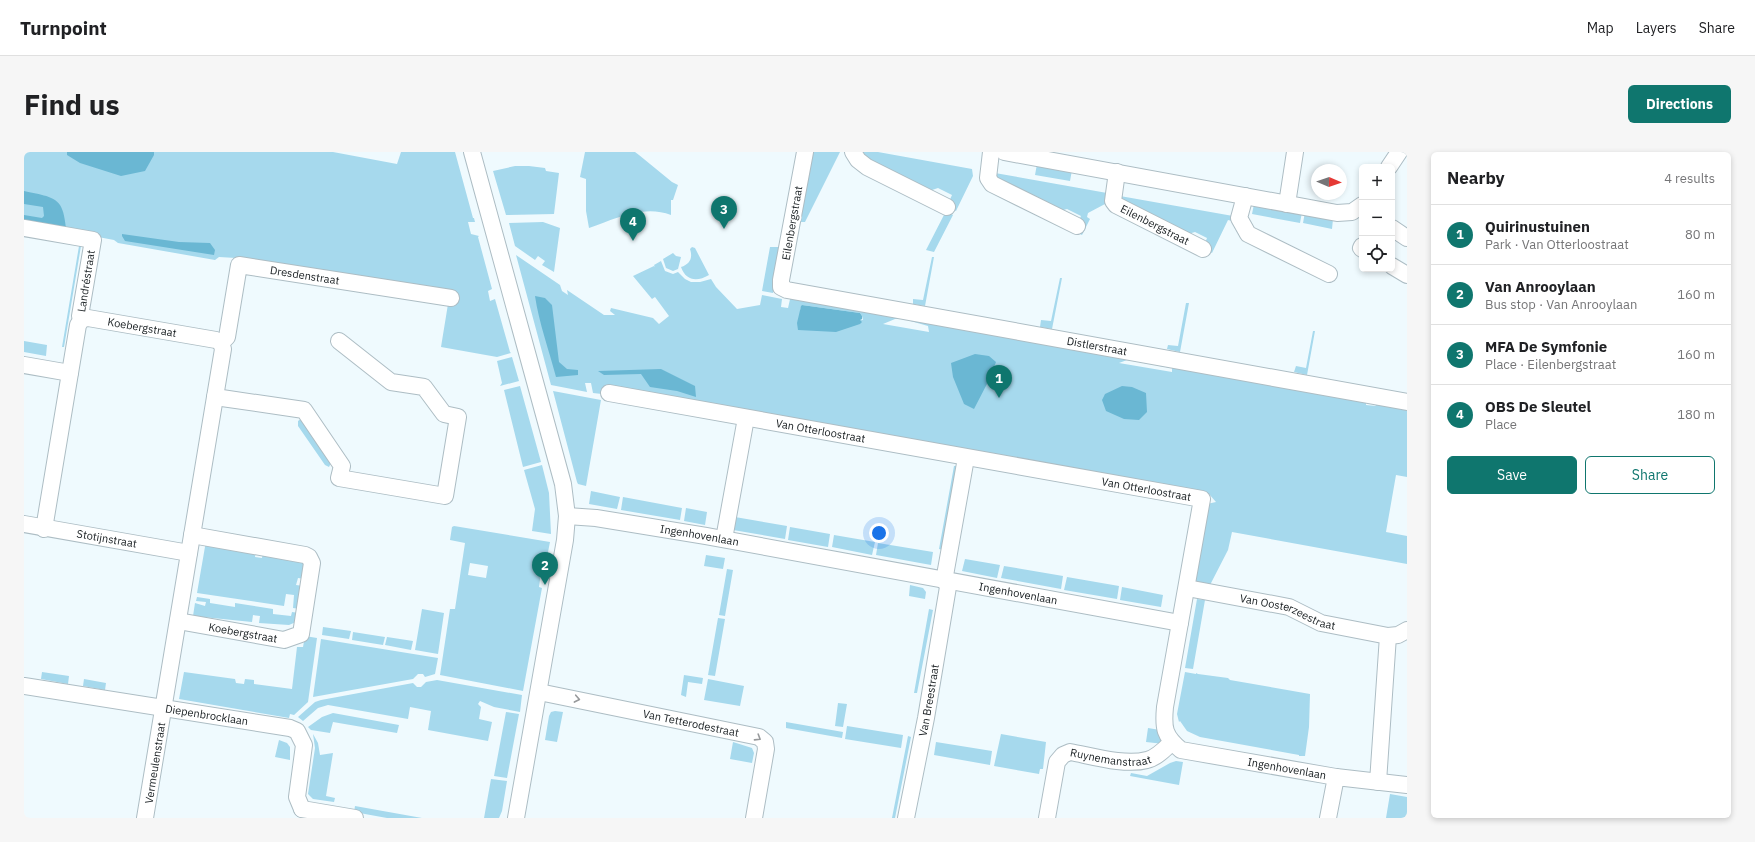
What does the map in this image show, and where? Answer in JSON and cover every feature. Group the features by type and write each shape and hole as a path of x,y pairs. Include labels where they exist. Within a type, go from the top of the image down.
{"street":[{"path":"472,152 492,230 563,484 567,516 565,540 516,818"},
{"name":"Eilenbergstraat","path":"788,290 781,287 781,280 805,152"},
{"path":"853,152 858,160 867,167 947,207"},
{"path":"991,152 988,178 992,184 1076,226"},
{"path":"1004,152 1057,157 1117,172 1337,213 1352,212 1359,207"},
{"path":"1287,204 1295,152"},
{"path":"1391,164 1399,152"},
{"name":"Eilenbergstraat","path":"1117,172 1113,201 1116,205 1203,249"},
{"path":"1245,196 1240,218 1248,234 1329,274"},
{"name":"Landréstraat","path":"24,228 93,240 80,316 82,319"},
{"path":"1395,230 1407,238"},
{"name":"Dresdenstraat","path":"221,343 227,337 239,265 451,298"},
{"path":"1395,268 1407,275"},
{"name":"Distlerstraat","path":"788,290 1407,402"},
{"name":"Koebergstraat","path":"82,319 88,318 216,340 221,343"},
{"path":"44,529 78,325 82,319"},
{"path":"215,396 304,410 342,466 339,478 445,496 458,417 444,414 424,387 391,382 339,342"},
{"path":"164,709 223,349 221,343"},
{"path":"24,365 70,373"},
{"name":"Van Otterloostraat","path":"609,393 1202,499 1180,623"},
{"path":"724,539 746,418"},
{"path":"946,581 966,458"},
{"name":"Ingenhovenlaan","path":"567,516 596,518 724,539 1180,623"},
{"name":"Stotijnstraat","path":"24,524 44,529 189,553"},
{"name":"Koebergstraat","path":"178,621 284,640 301,634 312,563 309,557 192,535"},
{"name":"Van Breestraat","path":"906,818 926,718 946,581"},
{"name":"Van Oosterzeestraat","path":"1187,588 1289,607 1321,623 1388,636 1398,635 1407,630"},
{"path":"1171,742 1164,731 1164,715 1180,623"},
{"path":"1378,782 1388,636"},
{"name":"Diepenbrocklaan","path":"24,686 290,728 297,731 304,745 296,797 299,813"},
{"name":"Van Tetterodestraat","path":"539,692 759,737 765,742 766,749 754,818"},
{"name":"Vermeulenstraat","path":"145,818 164,709"},
{"name":"Ingenhovenlaan","path":"1171,742 1181,750 1336,777 1407,785"},
{"name":"Ruynemanstraat","path":"1047,818 1057,762 1063,755 1070,752 1131,762 1148,760 1162,752 1171,742"},
{"path":"1328,818 1336,777"},
{"path":"299,813 356,818"}],"shaded area":[{"path":"24,152 333,152 397,164 401,152 455,152 475,222 468,222 471,234 479,236 478,237 492,289 488,291 490,301 495,299 511,353 497,357 441,347 448,304 253,259 219,257 215,260 118,243 114,240 24,223"},
{"path":"67,152 154,152 154,155 145,171 121,176 80,163 67,155"},
{"path":"585,152 635,152 672,182 678,185 673,200 671,200 671,215 661,212 640,212 619,217 589,228 586,211 586,179 580,177"},
{"path":"813,152 840,152 805,222 800,222"},
{"path":"859,152 878,152 972,169 973,176 956,211 947,206 952,195 938,188 932,190 864,158"},
{"path":"1037,164 1072,170 1070,181 1035,175"},
{"path":"515,166 545,168 546,171 559,173 554,214 506,215 493,171"},
{"path":"995,173 1107,193 1105,204 1088,213 1087,217 1090,219 1082,235 1074,231 1081,216 1067,209 1060,211 996,178"},
{"path":"24,191 49,197 57,202 62,210 66,228 24,222 24,215 42,218 44,216 43,207 24,204"},
{"path":"1120,196 1233,216 1232,221 1228,220 1212,253 1203,248 1207,238 1195,232 1188,234 1121,199"},
{"path":"1254,204 1302,212 1300,223 1252,214"},
{"path":"946,211 953,215 934,252 926,250"},
{"path":"1305,212 1333,219 1332,229 1303,223"},
{"path":"543,222 560,228 554,272 542,265 545,261 538,256 535,260 515,246 509,223"},
{"path":"122,234 179,242 210,243 215,250 214,255 125,241"},
{"path":"79,246 81,246 64,347 62,347"},
{"path":"692,247 695,248 709,275 700,279 689,278 683,272 681,267 689,262 691,258 690,249"},
{"path":"770,247 781,247 773,293 762,291"},
{"path":"673,253 676,256 681,257 678,269 673,271 666,268 663,259"},
{"path":"516,255 560,285 562,291 568,295 567,290 604,315 615,315 610,311 611,308 653,318 659,324 669,316 655,297 652,299 633,276 654,266 655,267 654,265 661,261 665,271 673,274 678,272 685,279 691,282 700,282 711,279 716,287 737,309 760,305 762,295 782,299 781,307 788,308 791,295 904,319 895,319 883,324 929,332 928,326 907,320 1156,361 1155,365 1127,360 1119,363 1172,372 1172,368 1159,366 1160,362 1366,399 1366,405 1376,406 1374,403 1407,406 1407,477 1396,475 1386,532 1407,536 1407,564 1232,532 1228,550 1210,585 1195,581 1207,504 1216,502 1209,494 603,387 602,394 593,393 591,383 585,383 587,392 551,385","holes":["802,305 860,313 863,320 800,310"]},
{"path":"932,257 934,257 925,306 913,304 913,299 923,300"},
{"path":"1060,278 1062,278 1052,329 1040,327 1041,320 1051,321"},
{"path":"535,296 545,298 552,305 559,362 567,369 578,370 578,375 556,377"},
{"path":"1186,303 1189,303 1180,352 1167,349 1168,345 1178,346"},
{"path":"802,305 860,313 862,319 860,320 862,322 836,332 798,330 797,323"},
{"path":"1313,331 1315,331 1307,375 1294,372 1296,366 1306,368"},
{"path":"24,341 47,345 46,356 24,352"},
{"path":"975,354 989,356 996,362 989,380 974,409 964,404 953,377 951,363"},
{"path":"512,357 519,381 500,386 502,383 497,361"},
{"path":"661,369 695,386 696,397 677,391 650,387 641,374 604,375 598,371"},
{"path":"520,386 541,462 523,467 504,390"},
{"path":"1122,386 1132,387 1146,393 1147,412 1139,420 1124,419 1106,411 1102,400 1105,394"},
{"path":"553,391 601,400 586,486 578,484 577,482"},
{"path":"302,418 331,463 329,467 325,465 298,426 298,421"},
{"path":"542,465 549,493 551,534 532,531 535,509 524,470"},
{"path":"954,466 958,466 943,550 939,549"},
{"path":"591,491 620,497 617,509 589,504"},
{"path":"623,497 682,508 680,520 621,510"},
{"path":"686,508 707,512 705,525 684,521"},
{"path":"735,517 787,526 785,539 733,530"},
{"path":"454,526 550,542 544,572 541,572 539,587 542,588 523,691 440,675 450,609 455,609 465,543 450,540 452,527","holes":["470,563 488,566 486,578 468,575"]},
{"path":"790,527 830,534 828,547 788,540"},
{"path":"834,535 875,542 872,555 832,547"},
{"path":"206,541 256,550 255,557 262,558 263,551 304,561 305,579 298,578 296,585 303,586 300,609 293,608 294,595 286,594 284,606 197,593"},
{"path":"878,543 933,552 931,565 876,555"},
{"path":"706,555 725,558 723,569 704,566"},
{"path":"965,559 1000,565 997,578 962,571"},
{"path":"1004,566 1063,576 1061,589 1001,578"},
{"path":"727,569 733,570 725,616 719,615"},
{"path":"1067,577 1119,586 1117,599 1064,590"},
{"path":"910,585 923,588 926,592 925,599 909,596"},
{"path":"1122,587 1163,595 1161,607 1120,600"},
{"path":"197,597 210,599 210,603 235,607 235,603 273,609 273,614 291,616 292,612 299,613 296,622 289,625 259,623 260,616 253,615 252,622 193,616 195,603 205,606 206,602 196,601"},
{"path":"1197,599 1205,600 1193,669 1185,668"},
{"path":"422,609 444,613 438,654 415,650"},
{"path":"929,609 933,610 917,693 914,693"},
{"path":"718,618 725,619 715,676 708,675"},
{"path":"323,627 351,631 349,639 322,635"},
{"path":"353,632 385,637 383,645 352,640"},
{"path":"305,636 317,638 308,702 294,715 290,714 289,718 179,699 184,672 235,679 236,683 244,684 245,679 254,680 254,684 292,689 297,647 303,647"},
{"path":"387,637 413,641 411,650 385,645"},
{"path":"321,639 438,658 435,674 425,677 423,674 418,674 413,679 313,697"},
{"path":"42,672 69,676 68,684 41,679"},
{"path":"1185,672 1228,678 1230,680 1310,694 1309,727 1305,756 1200,737 1187,731 1180,721 1179,722 1177,714"},
{"path":"684,675 703,678 702,684 688,682 686,697 681,695"},
{"path":"84,679 106,683 105,690 83,686"},
{"path":"708,679 744,686 740,706 704,700"},
{"path":"437,680 522,695 520,712 494,707 480,701 478,704 481,707 479,719 492,722 488,741 428,730 431,711 410,707 408,719 328,705 318,708 303,721 298,717 315,702 321,700 413,683 417,687 421,687 426,682"},
{"path":"838,703 847,704 843,727 835,726"},
{"path":"506,712 519,714 507,778 494,776"},
{"path":"551,712 563,712 557,742 545,740 549,716"},
{"path":"333,713 399,725 397,733 333,722 330,733 311,730 308,727 322,717"},
{"path":"786,722 843,732 842,738 786,728"},
{"path":"847,726 903,735 901,748 845,739"},
{"path":"1148,728 1160,730 1164,744 1146,742"},
{"path":"313,734 318,743 320,755 333,753 326,796 335,798 334,802 313,799 308,794 315,748"},
{"path":"1001,734 1046,742 1043,769 1040,769 1039,774 994,766"},
{"path":"908,736 911,737 895,818 892,818"},
{"path":"279,740 287,743 290,747 290,760 275,757"},
{"path":"733,742 752,748 754,753 752,763 730,759"},
{"path":"936,742 992,751 990,765 934,755"},
{"path":"1176,761 1183,762 1179,785 1130,776 1131,773 1147,776"},
{"path":"491,779 507,781 502,811 499,818 484,818"},
{"path":"1390,794 1407,797 1407,818 1386,818"},
{"path":"355,806 422,818 387,818 354,812"}],"place":[{"name":"MFA De Symfonie","path":"724,229"},
{"name":"OBS De Sleutel","path":"633,241"},
{"name":"Quirinustuinen","path":"999,398"},
{"name":"Van Anrooylaan","path":"545,585"}]}
